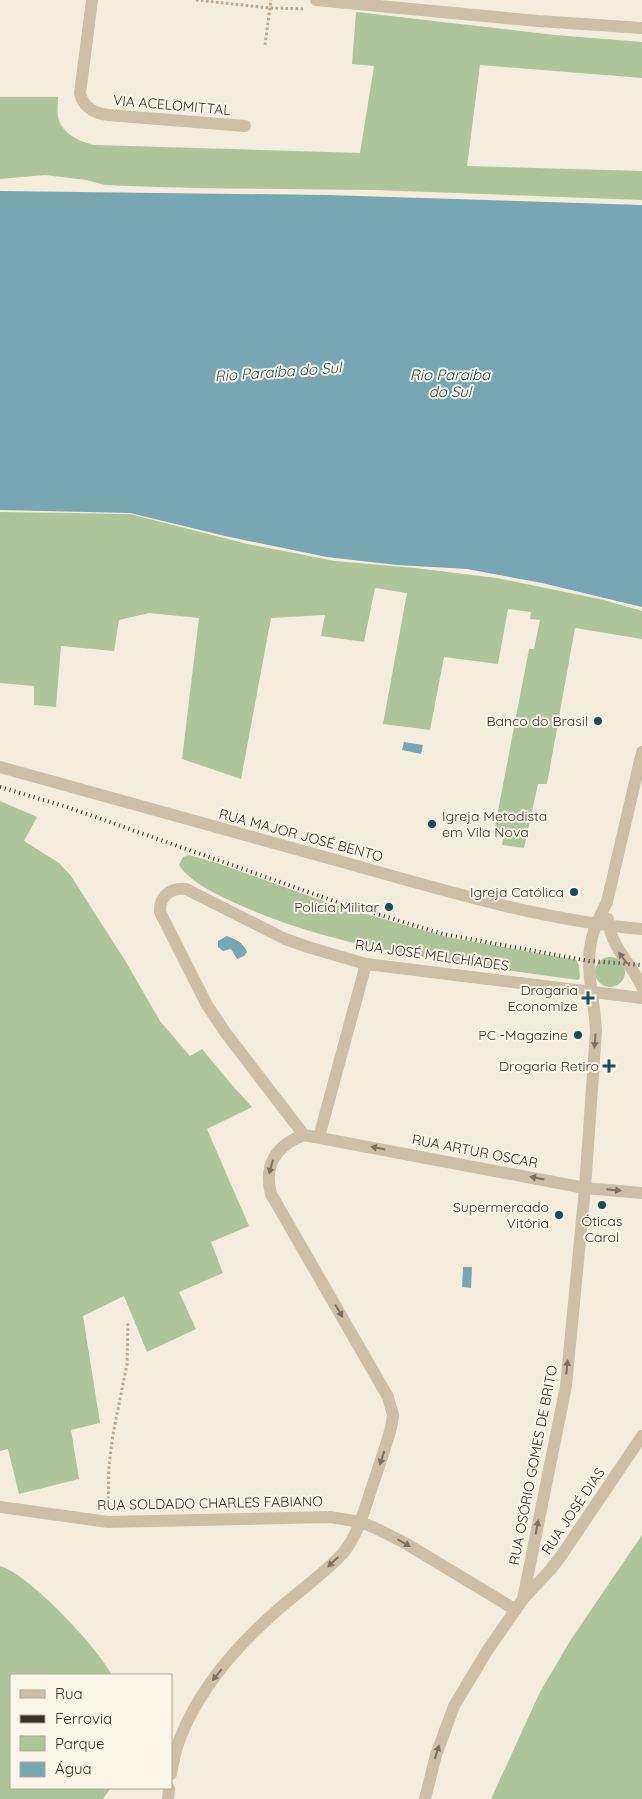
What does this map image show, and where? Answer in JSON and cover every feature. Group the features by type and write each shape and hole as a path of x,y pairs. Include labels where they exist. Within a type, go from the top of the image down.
{"street":[{"name":"VIA ACELOMITTAL","path":"92,0 80,93 83,102 90,109 100,114 108,115 245,126"},
{"path":"316,0 538,21 642,28"},
{"path":"642,752 607,902 612,939 618,952 636,975 642,987"},
{"name":"RUA MAJOR JOSÉ BENTO","path":"0,767 471,898 563,919 642,929"},
{"name":"RUA JOSÉ MELCHÍADES","path":"304,1135 225,1032 207,1005 160,912 162,900 170,891 178,888 190,890 285,939 366,964 642,998"},
{"name":"RUA OSÓRIO GOMES DE BRITO","path":"425,1799 436,1755 454,1706 487,1651 523,1599 566,1386 585,1188 596,1031 596,1012 589,961 591,939 607,902"},
{"path":"319,1137 366,964"},
{"path":"172,1770 178,1743 198,1702 214,1677 279,1609 343,1552 352,1540 360,1522 391,1428 393,1415 388,1397 380,1380 271,1194 268,1177 273,1159 282,1147 304,1135"},
{"name":"RUA ARTUR OSCAR","path":"304,1135 585,1188 642,1193"},
{"name":"RUA JOSÉ DIAS","path":"523,1599 551,1569 642,1436"},
{"name":"RUA SOLDADO CHARLES FABIANO","path":"0,1507 108,1522 330,1517 360,1522 373,1526 405,1543 516,1610"}],"path":[{"path":"196,0 270,8"},
{"path":"265,45 272,0"},
{"path":"108,1522 109,1465 113,1434 127,1364 128,1322"}],"green space":[{"path":"356,12 555,35 642,42 642,78 480,65 467,166 642,171 642,200 375,190 127,186 105,185 86,180 45,175 0,179 0,97 58,97 58,117 63,128 77,139 94,145 360,153 374,66 352,64"},
{"path":"0,512 130,514 247,544 335,561 497,578 604,600 642,611 642,639 575,628 547,784 538,784 524,848 502,845 504,833 494,832 529,649 534,649 540,620 530,619 531,612 508,609 498,664 444,657 430,730 383,724 407,593 375,588 364,642 321,636 325,615 271,618 241,779 182,759 199,618 149,613 119,620 114,651 61,646 56,707 34,705 34,686 0,683"},
{"path":"0,801 37,817 24,841 59,863 71,876 126,962 160,1021 190,1056 202,1049 252,1107 207,1129 249,1226 211,1242 223,1273 179,1292 196,1329 147,1352 124,1296 83,1316 100,1423 71,1430 79,1479 19,1494 8,1449 0,1451"},
{"path":"189,855 217,863 334,905 447,937 576,960 579,965 580,978 578,980 404,954 318,933 276,920 220,896 190,877 179,865 183,857"},
{"path":"610,957 621,961 625,972 621,983 610,987 599,983 595,972 599,961"},
{"path":"642,1535 642,1799 491,1799 540,1692 570,1641"},
{"path":"0,1566 13,1572 28,1583 62,1613 93,1648 111,1674 10,1674 10,1789 110,1789 103,1799 0,1799"}],"water":[{"name":"Rio Paraiba do Sul","path":"0,191 327,195 642,205 642,607 542,583 467,569 397,565 327,557 225,536 130,513 0,510"},
{"path":"404,742 423,745 421,754 402,750"},
{"path":"227,936 244,946 247,952 244,956 237,959 231,949 223,951 218,947 218,941"},
{"path":"463,1267 472,1267 471,1288 462,1287"}],"railway":[{"path":"0,787 67,807 334,901 443,934 589,961 642,965"}],"place":[{"name":"Banco do Brasil","path":"598,721"},
{"name":"Igreja Metodista em Vila Nova","path":"432,824"},
{"name":"Igreja Católica","path":"574,892"},
{"name":"Polícia Militar","path":"389,907"},
{"name":"Drogaria Economize","path":"588,998"},
{"name":"PC -Magazine","path":"578,1035"},
{"name":"Drogaria Retiro","path":"609,1066"},
{"name":"Óticas Carol","path":"602,1205"},
{"name":"Supermercado Vitória","path":"559,1215"}],"water label":[{"name":"Rio Paraíba do Sul","path":"278,372"}]}
